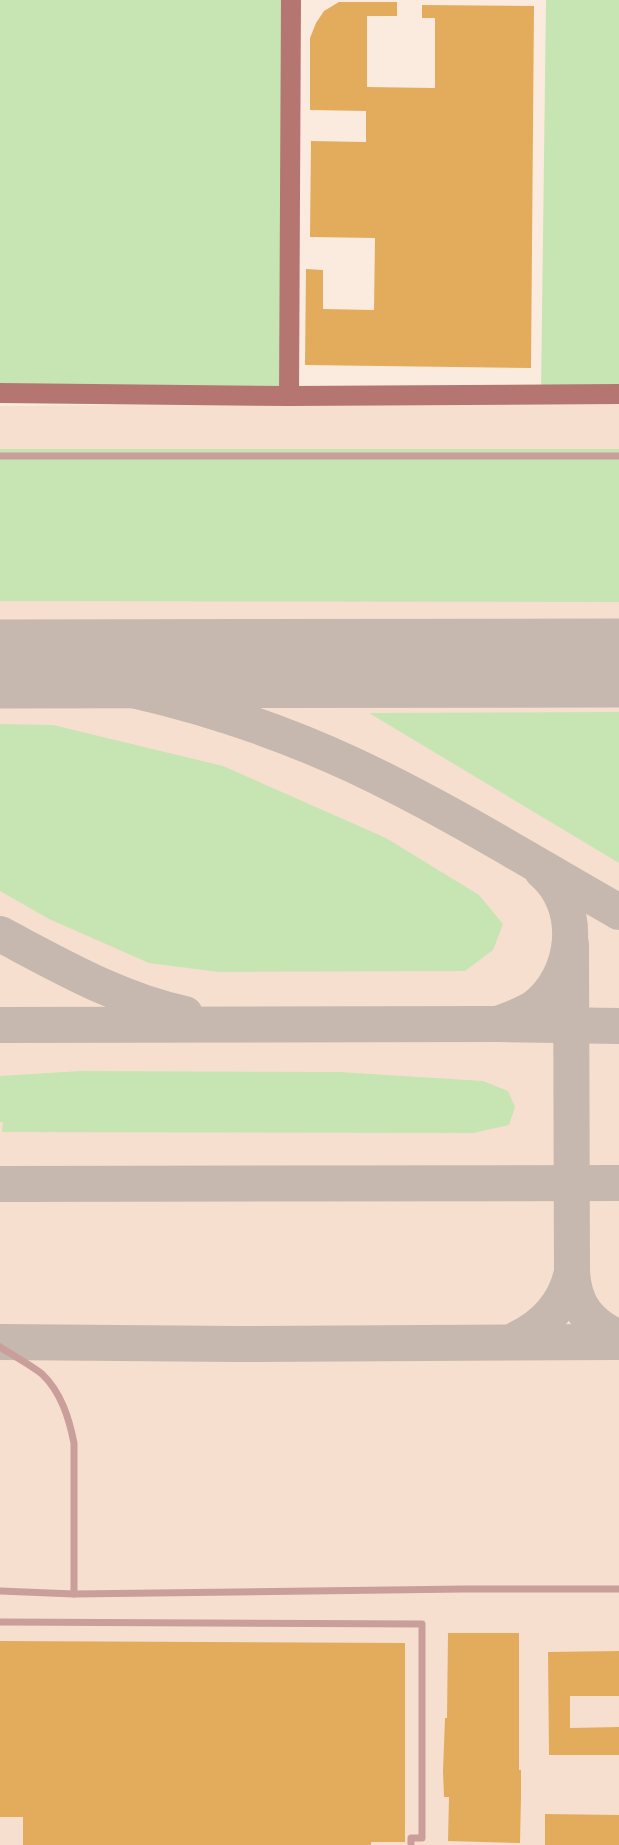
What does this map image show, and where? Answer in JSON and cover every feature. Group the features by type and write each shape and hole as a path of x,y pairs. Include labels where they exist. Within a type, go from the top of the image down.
{"street":[{"path":"289,396 291,0"},
{"path":"0,393 289,396 619,394"}],"lane":[{"path":"0,456 619,456"},
{"path":"0,1347 42,1374 59,1396 70,1422 74,1443 74,1594"},
{"path":"0,1591 74,1594 457,1589 619,1590"},
{"path":"0,1622 422,1624 422,1838 411,1838 411,1845"}],"shaded area":[{"path":"290,403 619,403 619,1845 0,1845 0,406"}],"green space":[{"path":"0,0 291,0 289,396 0,393"},
{"path":"546,0 619,0 619,393 541,394"},
{"path":"0,449 619,449 619,602 0,601"},
{"path":"619,712 619,863 369,713"},
{"path":"0,724 53,725 223,766 386,838 479,895 503,924 493,950 465,971 219,972 149,963 49,919 0,891"},
{"path":"81,1071 339,1072 483,1081 508,1091 515,1107 509,1125 473,1133 2,1132 3,1122 0,1122 0,1076"}],"building":[{"path":"339,2 397,2 397,16 367,16 367,87 435,88 435,18 422,18 422,5 534,6 531,368 305,365 306,269 323,270 323,309 374,310 375,238 310,237 311,141 366,142 366,111 310,110 310,38 316,23 324,11"},
{"path":"448,1633 519,1633 519,1770 521,1770 520,1843 448,1841 449,1797 444,1797 443,1771 445,1718 447,1718"},
{"path":"0,1641 405,1643 405,1842 371,1842 371,1845 23,1845 23,1817 0,1817"},
{"path":"619,1651 619,1696 570,1696 570,1728 619,1727 619,1755 549,1755 548,1652"},
{"path":"545,1814 619,1815 619,1845 545,1845"}],"taxiway":[{"path":"0,669 120,687 220,713 301,742 353,765 421,799 619,912"},
{"path":"500,1023 517,1017 534,1008 548,994 559,978 567,960 570,941 569,921 565,903 555,886 542,871"},
{"path":"0,934 113,991 161,1008 185,1014"},
{"path":"517,1339 537,1327 553,1312 565,1294 572,1272 571,944"},
{"path":"0,1025 498,1024 619,1026"},
{"path":"0,1184 619,1183"},
{"path":"572,1272 576,1295 585,1312 599,1327 619,1338"},
{"path":"0,1342 237,1344 619,1342"}],"runway":[{"path":"0,664 619,663"}]}
